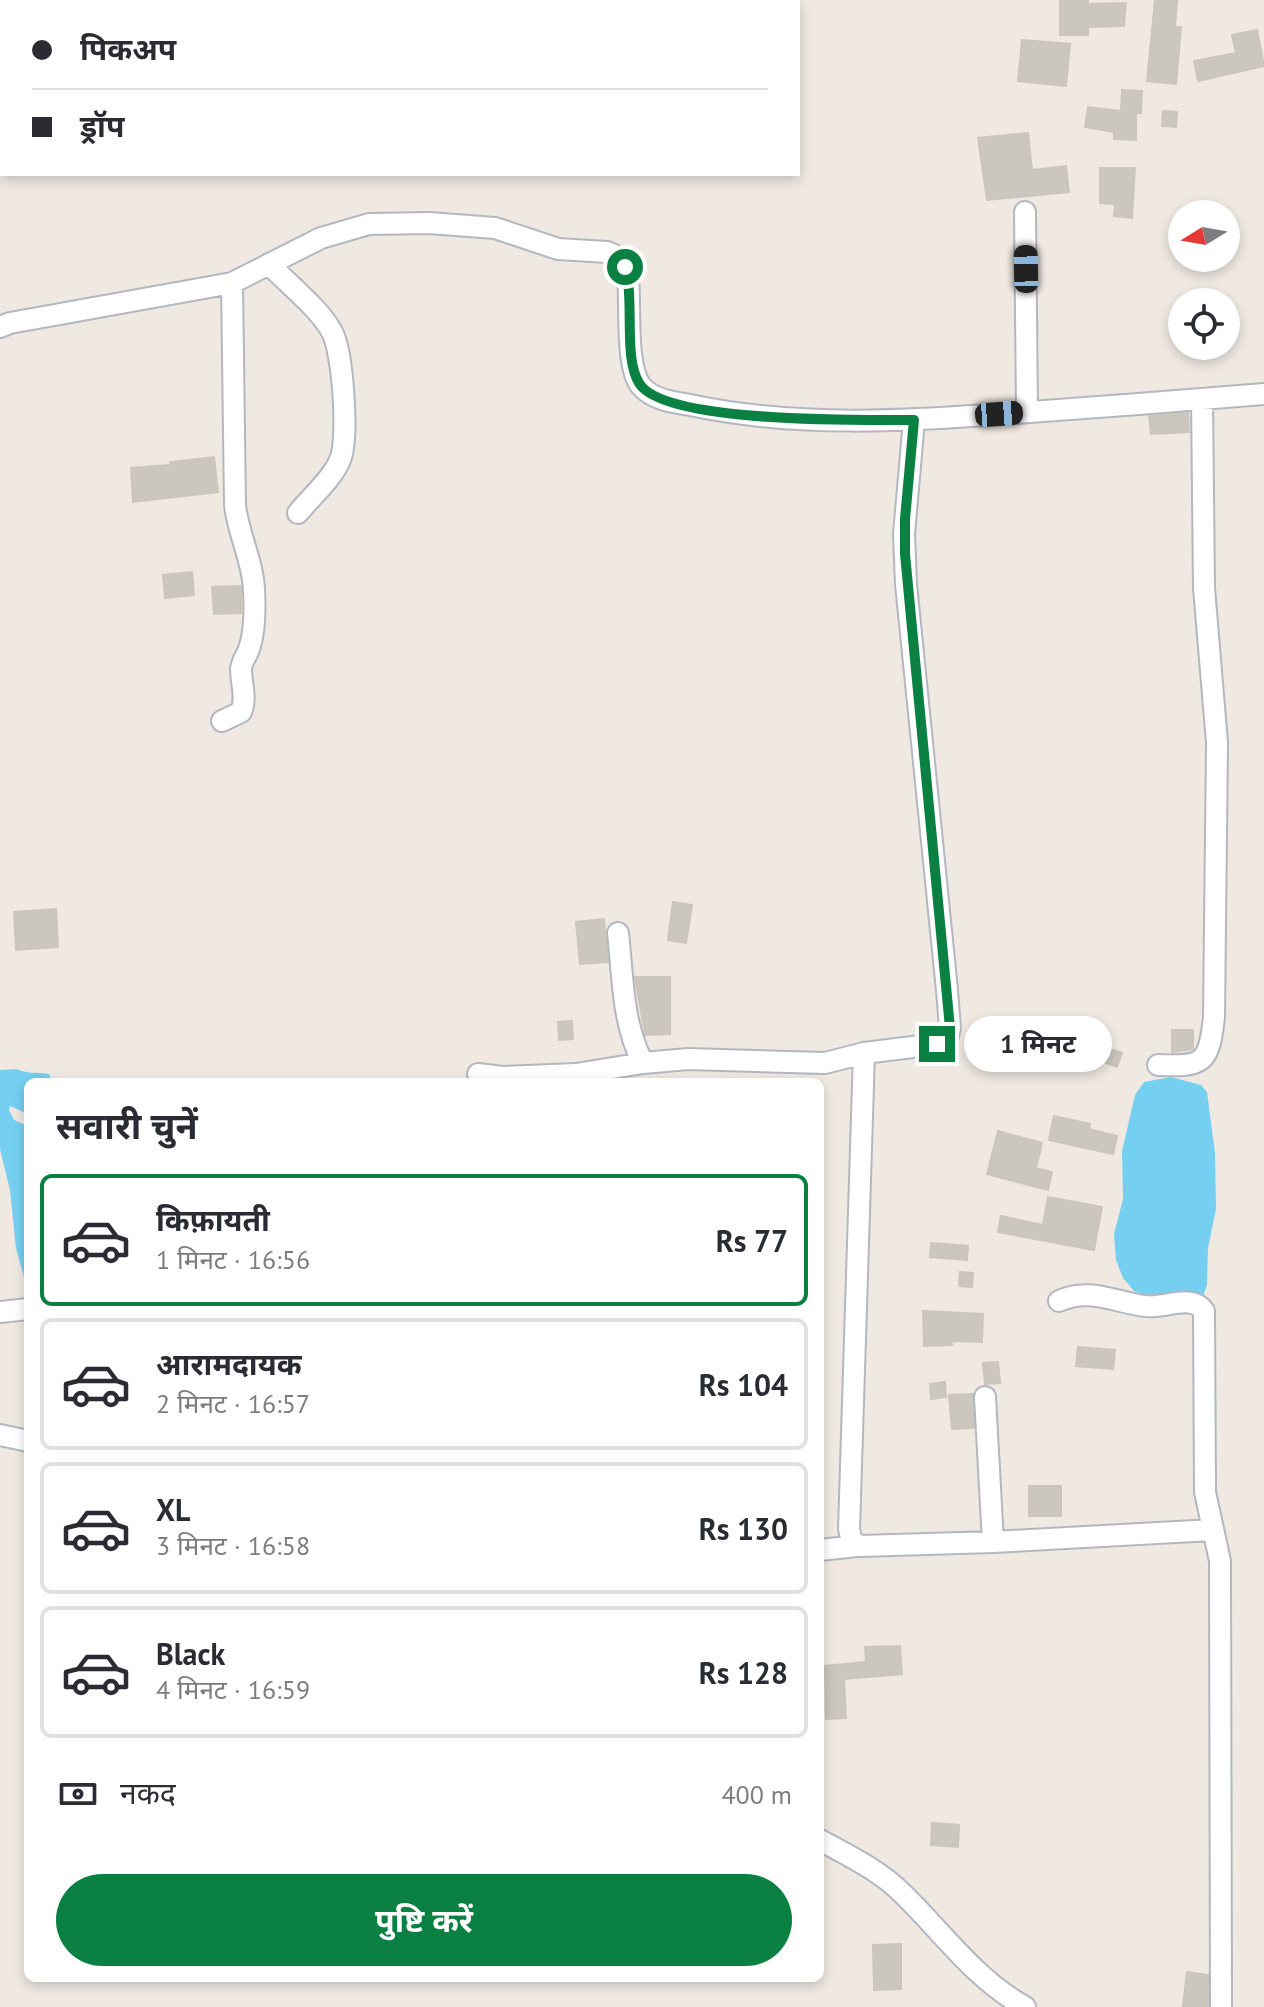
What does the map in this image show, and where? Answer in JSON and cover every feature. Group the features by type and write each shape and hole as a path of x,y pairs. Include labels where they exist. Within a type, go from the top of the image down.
{"street":[{"path":"1025,212 1027,412"},
{"path":"0,327 232,283 321,238 369,224 467,224 513,232 558,249 614,255 616,261 625,267 630,296 632,364 638,381 651,395 726,413 848,421 914,420 1264,394"},
{"path":"269,264 332,333 339,368 345,421 343,449 339,462 298,513"},
{"path":"222,721 241,712 245,704 241,665 251,641 254,592 235,505 232,283"},
{"path":"1158,1065 1199,1063 1209,1051 1214,1017 1217,743 1204,588 1202,399"},
{"path":"478,1074 532,1077 576,1074 688,1059 825,1063 864,1053 944,1043 950,1034 906,584 904,534 914,420"},
{"path":"618,933 628,1021 634,1047 643,1063"},
{"path":"857,1546 850,1539 849,1529 864,1053"},
{"path":"1059,1301 1080,1294 1100,1295 1145,1307 1190,1302 1201,1306 1204,1311 1205,1492 1218,1547 1220,1609 1221,2007"},
{"path":"0,1312 24,1309"},
{"path":"985,1397 993,1542"},
{"path":"0,1435 24,1440"},
{"path":"824,1550 1213,1530"},
{"path":"824,1842 879,1874 903,1894 964,1959 994,1986 1025,2007"}],"water":[{"path":"0,1070 49,1074 51,1078 24,1078 24,1112 10,1106 9,1110 14,1120 24,1124 24,1277 16,1248 10,1190 0,1149"},
{"path":"1171,1077 1201,1085 1207,1092 1215,1153 1216,1209 1208,1248 1207,1285 1203,1296 1195,1299 1155,1298 1134,1291 1123,1278 1116,1260 1114,1234 1123,1199 1122,1151 1135,1095 1144,1082"}],"building":[{"path":"1060,0 1088,0 1088,4 1126,3 1124,26 1088,27 1088,35 1060,35"},
{"path":"1155,0 1177,0 1175,27 1181,27 1176,84 1147,81"},
{"path":"1257,30 1264,66 1198,81 1194,61 1236,53 1232,35"},
{"path":"1022,40 1070,44 1066,86 1018,81"},
{"path":"1122,90 1142,91 1141,113 1136,113 1136,140 1114,139 1114,132 1085,127 1088,107 1121,111"},
{"path":"1163,111 1177,112 1176,127 1162,126"},
{"path":"1028,133 1032,170 1066,166 1069,192 987,200 978,138"},
{"path":"1100,168 1135,168 1132,218 1114,216 1115,204 1100,203"},
{"path":"1188,413 1189,432 1151,434 1149,416"},
{"path":"214,457 218,492 133,502 131,468"},
{"path":"192,572 194,595 165,598 163,575"},
{"path":"241,586 241,613 214,614 212,587"},
{"path":"673,902 692,905 686,943 668,940"},
{"path":"56,909 58,947 16,950 14,912"},
{"path":"604,919 608,962 580,964 576,922"},
{"path":"635,977 670,977 670,1034 645,1035"},
{"path":"572,1021 573,1039 559,1040 558,1022"},
{"path":"1172,1030 1193,1030 1193,1049 1172,1052"},
{"path":"1092,1043 1122,1053 1117,1067 1088,1056"},
{"path":"1054,1116 1090,1124 1089,1129 1117,1136 1113,1154 1049,1140"},
{"path":"998,1131 1042,1143 1036,1168 1052,1172 1048,1190 987,1174"},
{"path":"1048,1197 1102,1207 1094,1250 998,1232 1001,1216 1043,1225"},
{"path":"931,1243 968,1246 967,1260 930,1257"},
{"path":"960,1272 973,1273 972,1287 959,1286"},
{"path":"923,1311 983,1314 982,1342 951,1341 952,1345 924,1346"},
{"path":"1078,1347 1115,1350 1113,1369 1076,1366"},
{"path":"998,1362 1000,1383 985,1384 983,1363"},
{"path":"945,1382 946,1397 931,1399 930,1384"},
{"path":"973,1394 974,1428 952,1429 949,1395"},
{"path":"1029,1486 1061,1486 1061,1516 1029,1516"},
{"path":"900,1646 902,1674 844,1679 846,1718 826,1719 825,1666 866,1662 865,1647"},
{"path":"932,1823 959,1825 958,1847 931,1845"},
{"path":"901,1944 901,1989 874,1990 873,1945"},
{"path":"1187,1972 1208,1975 1208,2007 1183,2006"}],"route":[{"path":"625,267 630,296 632,364 642,388 651,395 726,413 777,418 914,420 904,534 908,610 950,1028 947,1040 937,1044"}]}
